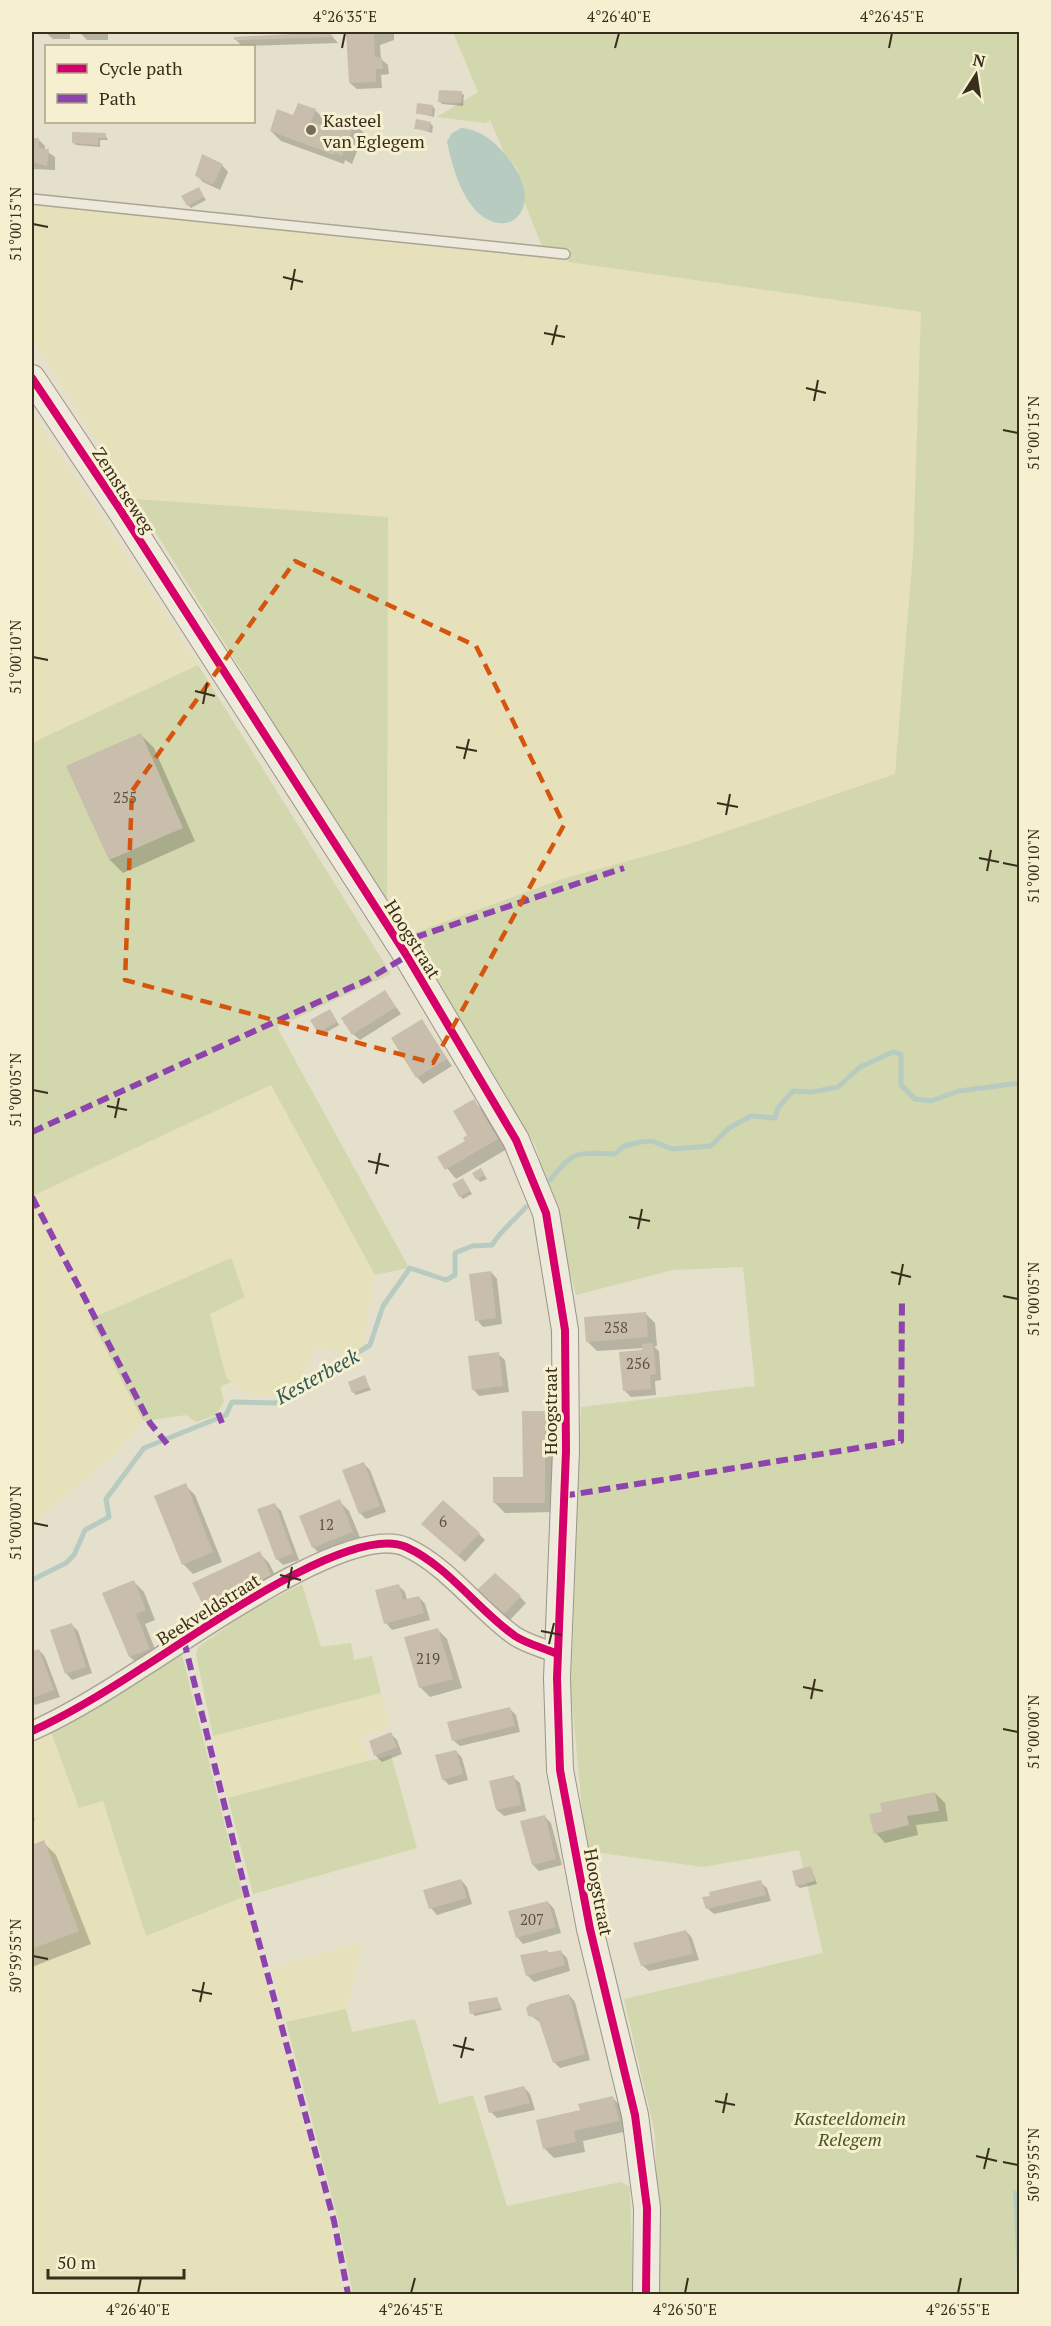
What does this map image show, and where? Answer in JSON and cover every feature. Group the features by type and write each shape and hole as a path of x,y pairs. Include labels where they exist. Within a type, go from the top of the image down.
{"street":[{"name":"Zemstseweg","path":"32,378 190,620"},
{"name":"Hoogstraat","path":"190,620 407,956 516,1140 546,1213 565,1330 566,1451 557,1654 560,1770 590,1929 635,2115 647,2208 646,2295"},
{"name":"Beekveldstraat","path":"32,1731 144,1668 250,1597 315,1565 355,1550 382,1545 405,1546 440,1570 517,1637 557,1654"}],"lane":[{"path":"32,199 565,254"}],"highlighted area":[{"path":"295,561 476,646 564,825 433,1063 125,980 132,791"}],"shaded area":[{"path":"461,128 474,130 490,140 504,153 518,173 524,191 524,205 518,216 509,222 497,223 485,218 472,206 463,192 453,167 447,142 451,134"},
{"path":"32,202 547,257 568,262 922,312 913,552 895,774 686,845 562,879 409,935 387,905 388,517 135,499 32,340"},
{"path":"32,413 198,665 32,743"},
{"path":"271,1085 375,1275 361,1356 316,1347 296,1385 273,1394 258,1396 239,1389 226,1377 210,1313 90,1319 143,1421 119,1450 32,1525 32,1196"},
{"path":"381,1693 389,1728 361,1736 369,1761 228,1798 213,1736"},
{"path":"51,1732 79,1807 103,1801 146,1936 243,1897 327,2212 343,2294 32,2294 32,1739"},
{"path":"363,1943 346,2009 286,2022 271,1967"},
{"path":"1013,2189 1019,2193 1019,2294 1018,2294"}],"green space":[{"name":"Kasteeldomein Relegem","path":"453,32 1019,32 1019,2294 659,2294 655,2134 624,1999 823,1953 799,1850 703,1867 586,1851 571,1692 581,1407 755,1386 743,1267 673,1270 576,1295 536,1147 409,935 562,879 686,845 895,774 913,552 921,312 568,262 571,249 542,246 525,204 517,168 504,153 490,120 485,123 437,117 478,92"},
{"path":"135,499 388,517 387,905"},
{"path":"198,665 391,974 277,1027 409,1268 375,1275 271,1085 32,1196 32,743"},
{"path":"231,1258 245,1297 210,1314 226,1377 231,1382 220,1387 224,1401 216,1415 196,1422 186,1415 143,1421 90,1319"},
{"path":"302,1584 321,1647 351,1643 354,1660 372,1656 381,1693 213,1736 196,1654 198,1647 251,1610"},
{"path":"181,1651 243,1897 146,1936 103,1801 79,1808 51,1732 102,1704"},
{"path":"391,1755 417,1848 253,1894 228,1798"},
{"path":"346,2009 352,2032 415,2019 439,2104 473,2095 507,2206 621,2182 630,2187 633,2294 353,2294 337,2216 286,2022"}],"building":[{"path":"330,32 333,37 234,40 234,37"},
{"path":"346,32 381,32 374,34 375,57 382,58 383,69 376,69 376,82 349,83"},
{"path":"439,90 462,91 461,103 438,102"},
{"name":"Kasteel van Eglegem","path":"298,103 316,109 311,122 329,128 334,114 355,122 342,156 270,131 277,109 293,115"},
{"path":"417,103 433,105 432,115 416,114"},
{"path":"416,119 431,122 429,131 414,129"},
{"path":"72,132 106,133 106,138 98,138 98,145 72,143"},
{"path":"32,138 39,138 39,148 49,149 47,166 32,162"},
{"path":"202,154 223,164 213,185 195,176"},
{"path":"199,187 204,197 187,206 181,196"},
{"path":"141,733 183,828 109,860 66,766"},
{"path":"385,990 396,1007 352,1035 341,1018"},
{"path":"330,1009 337,1022 318,1033 310,1020"},
{"path":"422,1019 447,1059 416,1078 391,1038"},
{"path":"474,1099 498,1139 445,1170 437,1157 465,1141 463,1138 467,1135 453,1111"},
{"path":"481,1168 485,1175 476,1180 472,1173"},
{"path":"463,1178 470,1191 459,1197 452,1184"},
{"path":"491,1271 496,1318 475,1321 469,1274"},
{"path":"646,1312 648,1337 586,1342 584,1317"},
{"path":"653,1343 656,1374 650,1375 651,1389 623,1391 619,1352 642,1350 642,1344"},
{"path":"499,1352 503,1386 472,1390 468,1356"},
{"path":"365,1375 369,1387 352,1393 348,1382"},
{"path":"522,1411 545,1411 545,1503 493,1503 493,1477 523,1477"},
{"path":"364,1462 380,1506 359,1514 342,1470"},
{"path":"186,1483 213,1552 182,1565 154,1496"},
{"path":"340,1499 353,1532 312,1548 299,1516"},
{"path":"443,1500 480,1533 458,1556 421,1524"},
{"path":"275,1503 293,1554 276,1560 257,1509"},
{"path":"260,1551 272,1577 205,1609 192,1583"},
{"path":"495,1573 521,1596 503,1615 477,1590"},
{"path":"134,1580 146,1610 136,1614 150,1649 129,1657 102,1593"},
{"path":"399,1584 403,1600 419,1596 424,1613 384,1624 375,1590"},
{"path":"72,1623 86,1667 65,1674 50,1630"},
{"path":"438,1628 453,1679 419,1688 404,1637"},
{"path":"39,1649 54,1690 32,1698 32,1651"},
{"path":"510,1707 515,1726 452,1741 447,1722"},
{"path":"391,1732 397,1747 374,1756 369,1741"},
{"path":"456,1750 463,1774 442,1780 435,1755"},
{"path":"514,1775 521,1805 496,1810 489,1781"},
{"path":"935,1792 939,1811 907,1816 909,1825 874,1834 869,1814 882,1812 880,1803"},
{"path":"545,1815 556,1859 532,1865 520,1821"},
{"path":"44,1840 79,1931 32,1949 32,1845"},
{"path":"811,1866 815,1881 796,1886 792,1871"},
{"path":"461,1879 467,1898 429,1909 423,1890"},
{"path":"761,1880 766,1895 706,1909 702,1897 710,1896 709,1892"},
{"path":"548,1901 556,1927 516,1938 508,1911"},
{"path":"686,1930 693,1954 641,1966 633,1943"},
{"path":"548,1950 548,1953 561,1950 565,1965 526,1976 520,1955"},
{"path":"569,1994 585,2054 553,2063 538,2018 528,2016 526,2008 530,2004"},
{"path":"497,1997 500,2008 470,2014 468,2002"},
{"path":"524,2086 530,2103 489,2113 484,2096"},
{"path":"613,2096 619,2121 574,2131 576,2142 543,2149 536,2120 580,2110 578,2104"}],"waterway":[{"name":"Kesterbeek","path":"550,1180 571,1158 577,1155 615,1154 624,1146 652,1141 672,1149 711,1146 729,1128 751,1116 775,1118 778,1108 793,1091 812,1092 838,1087 860,1067 893,1052 901,1054 901,1085 915,1099 931,1101 959,1091 1020,1083"},
{"name":"Kesterbeek","path":"32,1580 66,1563 74,1555 85,1530 109,1517 106,1499 144,1448 226,1415 232,1402 276,1403 370,1345 383,1306 410,1268 446,1280 455,1275 455,1253 472,1246 492,1245 526,1207"}],"marked path":[{"path":"398,943 624,868"},
{"path":"32,1132 367,980 407,956"},
{"path":"32,1197 150,1423 168,1445"},
{"path":"563,1496 901,1441 902,1299"},
{"path":"218,1413 222,1423"},
{"path":"184,1641 250,1909 334,2221 348,2294"}],"cycle path":[{"path":"32,378 119,508 407,956 516,1140 546,1213 565,1330 566,1451 557,1678 560,1770 590,1929 635,2115 647,2208 646,2294"},
{"path":"32,1731 102,1694 271,1587 311,1566 348,1551 381,1544 406,1547 421,1555 436,1565 515,1636 557,1654"}],"place":[{"name":"Kasteel van Eglegem","path":"311,130"}]}
